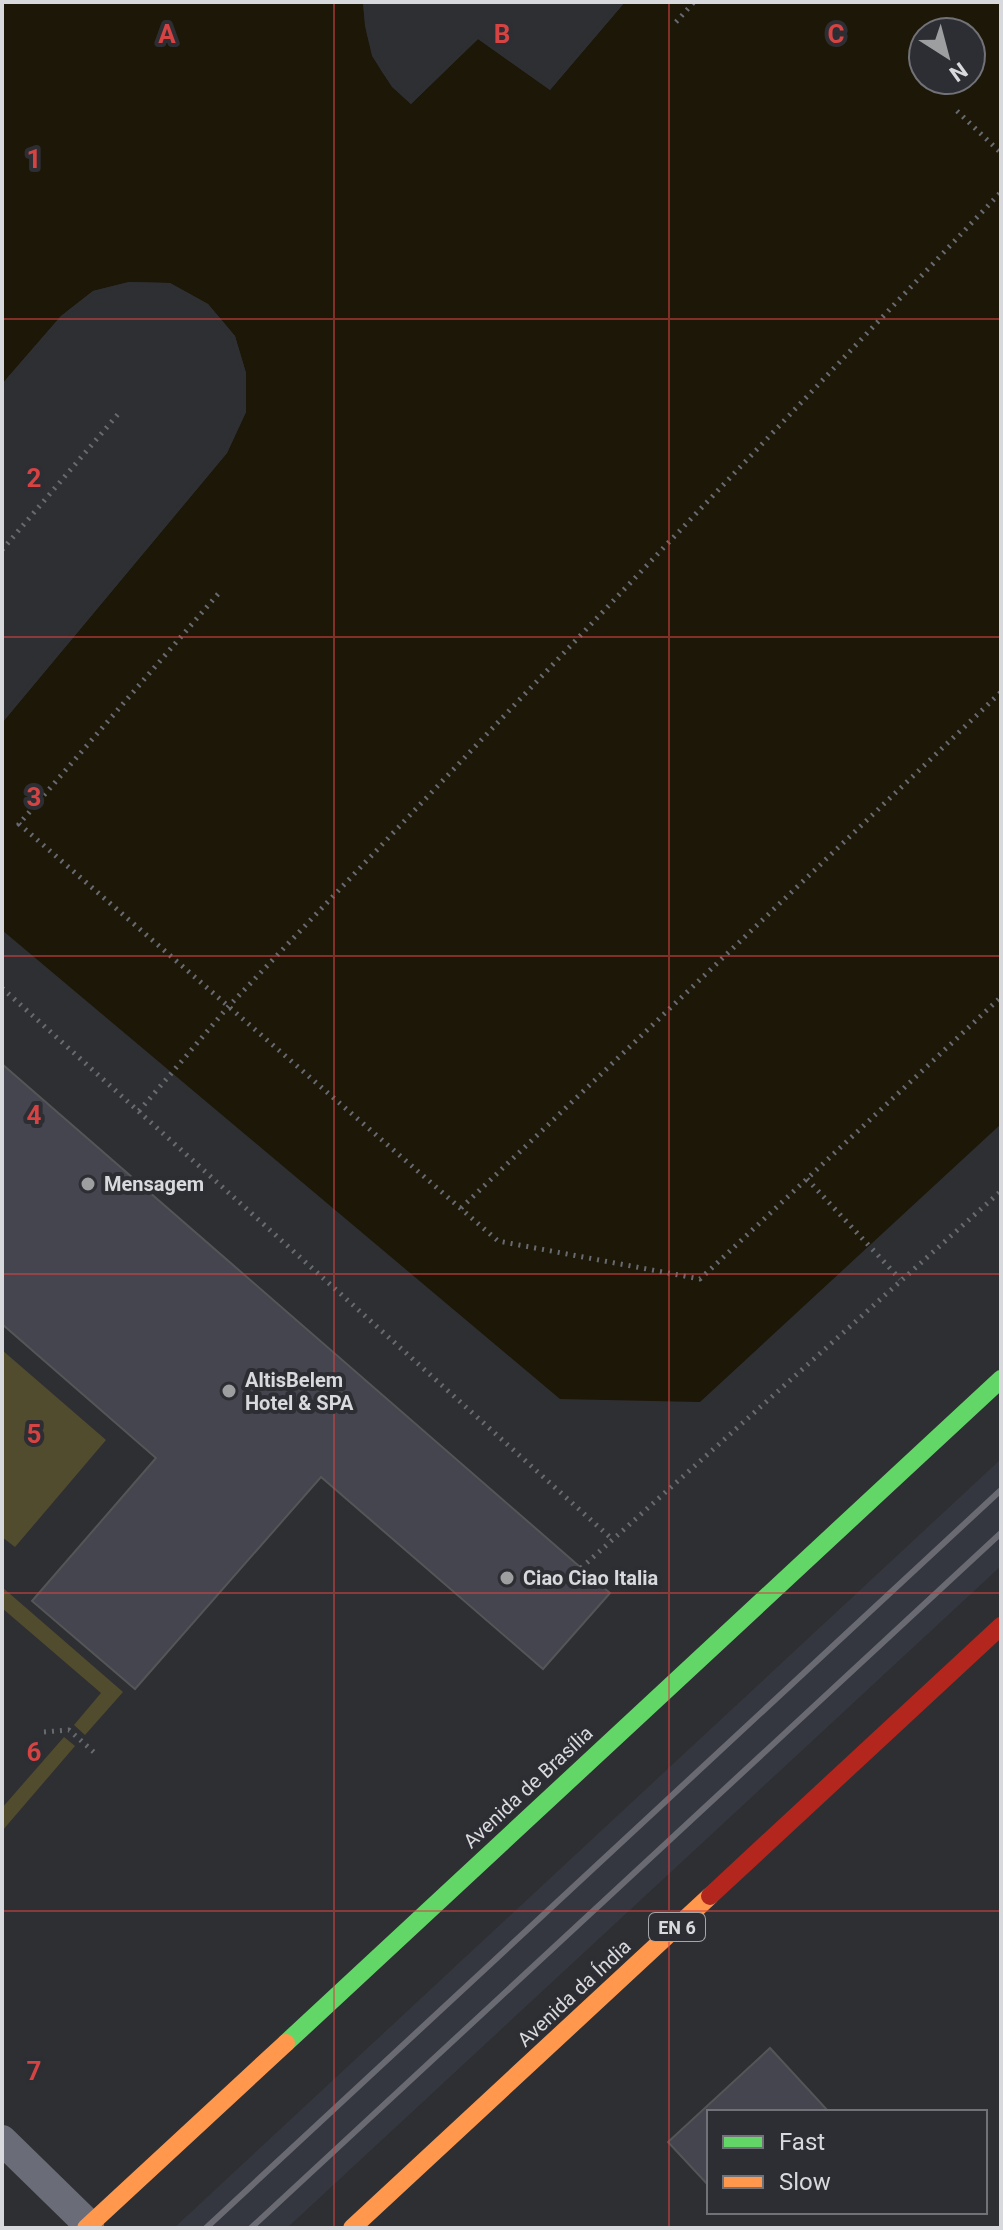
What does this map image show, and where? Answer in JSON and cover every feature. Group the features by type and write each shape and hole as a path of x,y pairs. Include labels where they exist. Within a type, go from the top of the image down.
{"main road":[{"name":"Avenida de Brasília","path":"87,2227 1001,1379"},
{"name":"Avenida da Índia","path":"352,2228 1001,1626"}],"lane":[{"path":"2,2140 87,2227"}],"path":[{"path":"676,22 694,2"},
{"path":"957,111 1001,153"},
{"path":"139,1111 228,1007 1001,192"},
{"path":"2,550 119,413"},
{"path":"218,594 19,824 498,1241 700,1279 1001,997"},
{"path":"461,1208 1001,692"},
{"path":"2,988 612,1539"},
{"path":"807,1179 900,1279"},
{"path":"581,1568 1001,1191"},
{"path":"44,1732 69,1730 96,1754"}],"shaded area":[{"path":"2,2 363,2 367,33 375,59 389,82 411,104 478,39 550,90 625,2 1001,2 1001,1124 700,1402 560,1399 2,930 2,723 227,453 246,412 246,373 235,336 208,304 170,283 129,282 93,291 61,316 2,384"},
{"path":"2,1350 106,1440 15,1547 2,1537"},
{"path":"1001,1459 1001,1566 287,2228 174,2228"},
{"path":"2,1587 123,1692 85,1735 74,1725 101,1693 2,1608"},
{"path":"64,1737 75,1746 2,1831 2,1808"}],"pier":[{"path":"363,2 367,2 376,55 395,85 411,99 478,35 549,85 620,2 625,2 550,90 478,39 411,104 392,87 372,56"},
{"path":"129,282 170,283 208,304 235,336 246,373 246,412 227,453 2,723 2,717 223,451 242,411 242,373 231,338 205,307 168,287 129,286 95,294 63,319 2,388 2,384 61,316 93,291"}],"building":[{"name":"AltisBelem Hotel & SPA","path":"2,1064 610,1593 543,1669 321,1477 135,1689 32,1601 156,1458 2,1324"},
{"path":"770,2048 827,2110 707,2110 707,2184 668,2142"}],"railway":[{"path":"206,2228 1001,1490"},
{"path":"251,2228 1001,1533"}],"traffic: fast":[{"path":"286,2043 1001,1379"}],"traffic: slow":[{"path":"352,2228 710,1896"},
{"path":"86,2228 286,2043"}],"traffic: jam":[{"path":"710,1896 1001,1626"}],"place":[{"name":"Mensagem","path":"88,1184"},
{"name":"AltisBelem Hotel & SPA","path":"229,1391"},
{"name":"Ciao Ciao Italia","path":"507,1578"}]}
